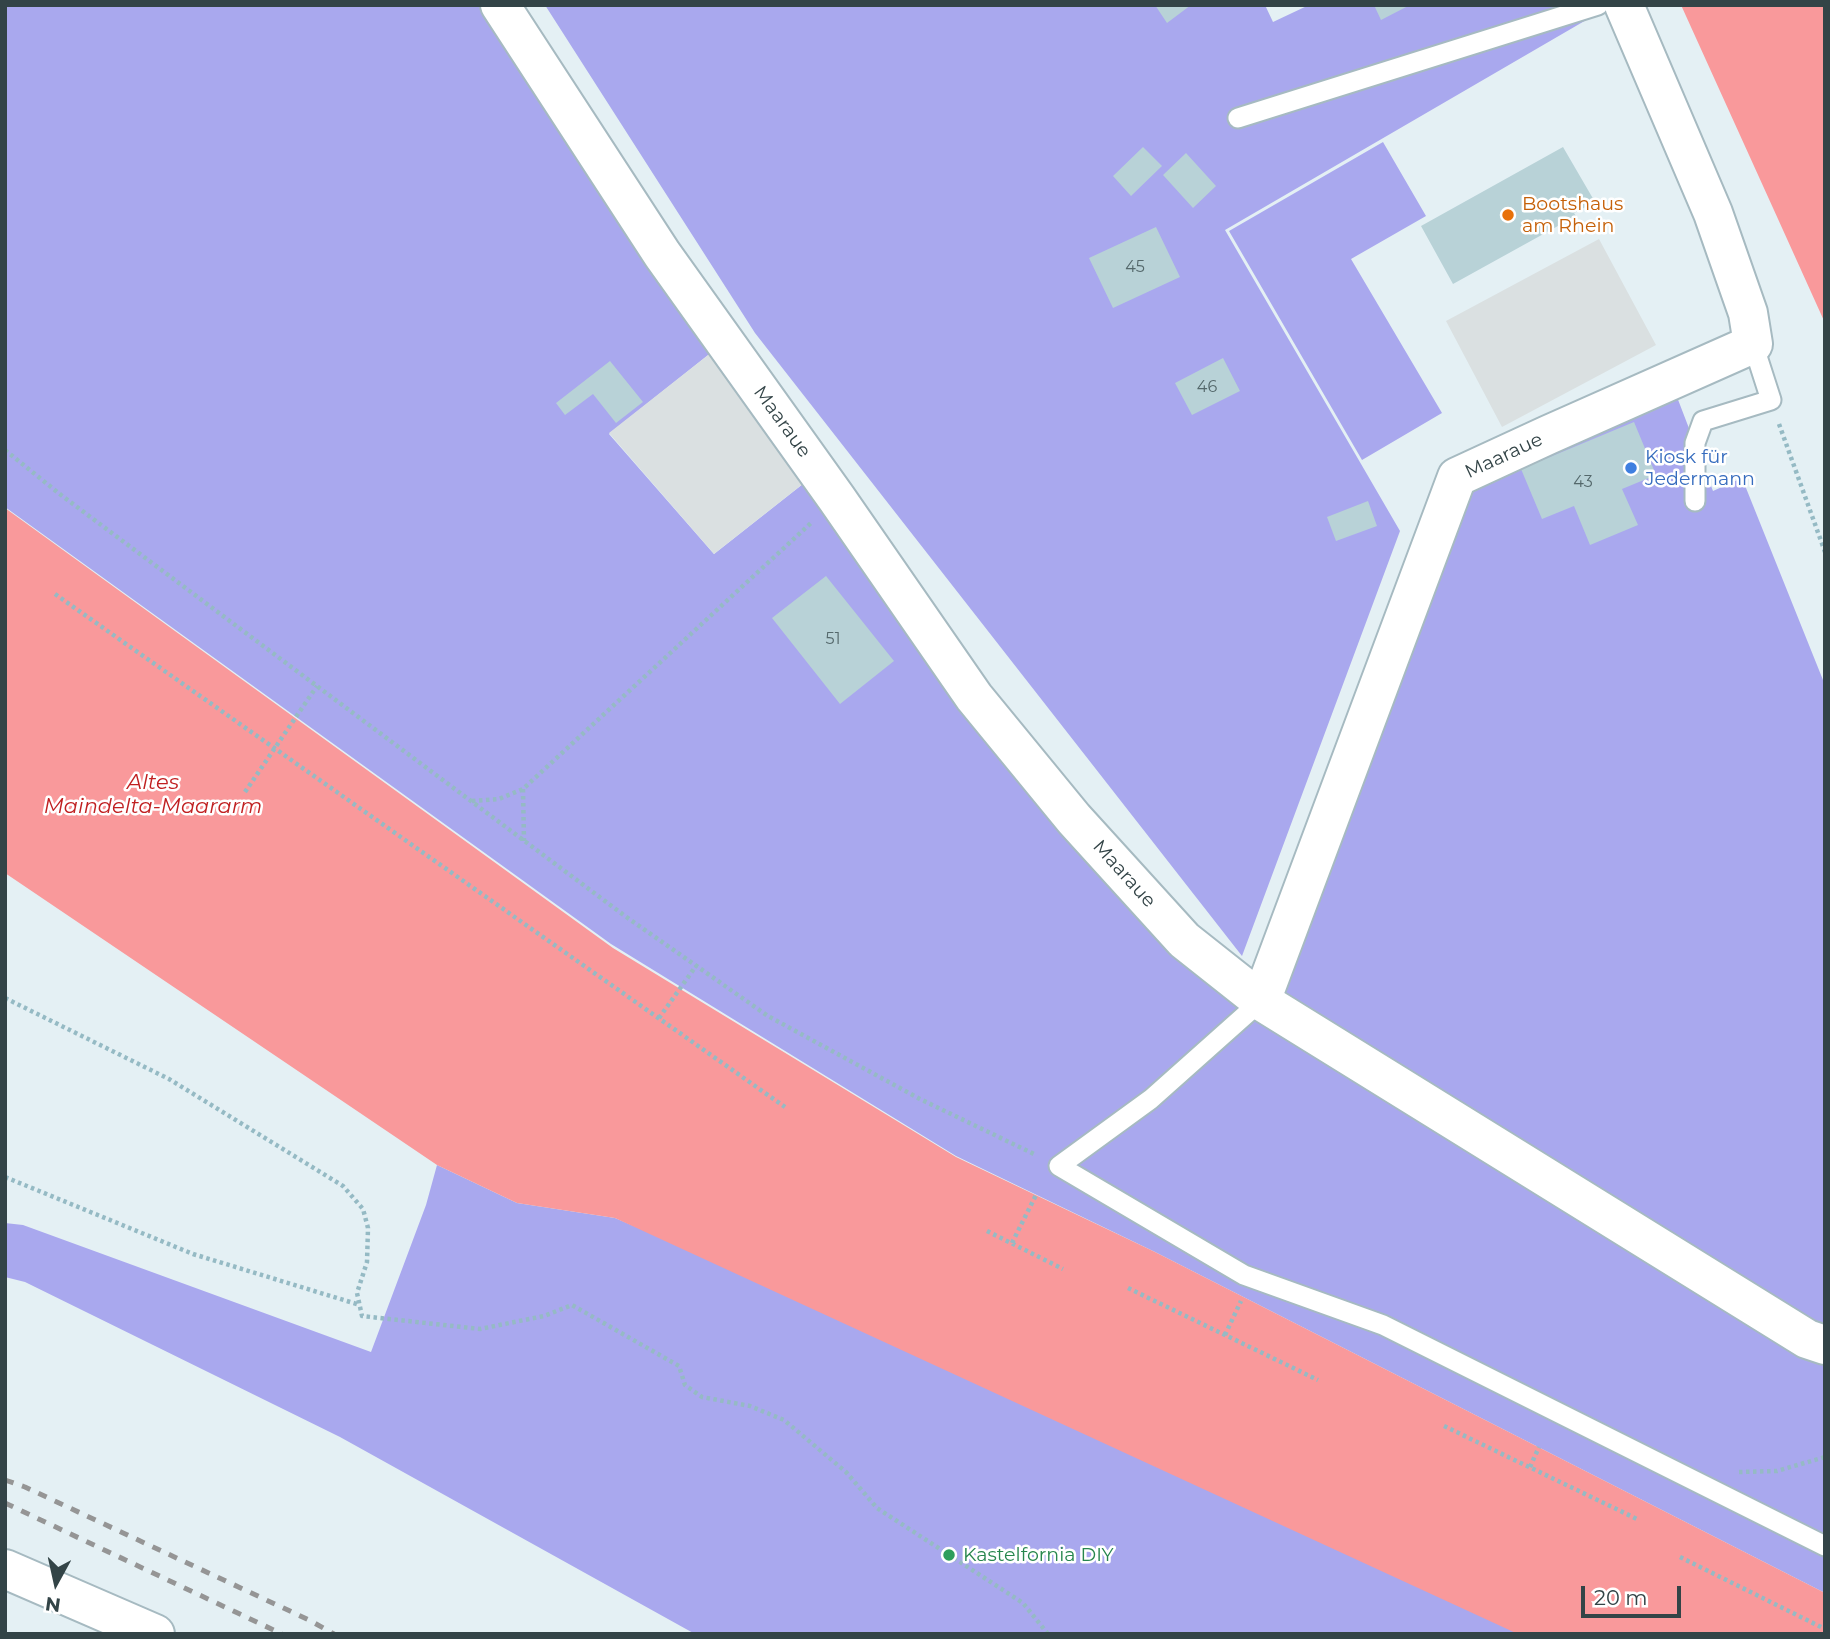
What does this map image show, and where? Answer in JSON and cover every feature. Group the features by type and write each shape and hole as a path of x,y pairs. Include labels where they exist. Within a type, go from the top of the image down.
{"street":[{"name":"Maaraue","path":"500,5 662,254 974,697 1074,819 1184,940 1261,1001 1457,477 1753,344"},
{"path":"1624,5 1713,213 1748,313 1753,344"},
{"path":"1261,1001 1807,1339 1825,1345"},
{"path":"5,1569 155,1634"}],"lane":[{"path":"1238,118 1598,5"},
{"path":"1695,501 1695,443 1703,421 1771,400 1753,344"},
{"path":"1261,1001 1151,1100 1059,1167 1244,1275 1383,1325 1825,1546"}],"path":[{"path":"1771,400 1825,552"},
{"path":"5,450 524,841 696,966 780,1022 920,1099 1059,1167"},
{"path":"472,801 499,799 523,789 837,499"},
{"path":"55,594 785,1107"},
{"path":"245,792 317,686"},
{"path":"523,789 524,841"},
{"path":"659,1018 696,966"},
{"path":"5,998 169,1079 343,1186 363,1209 368,1228 368,1262 357,1293 362,1316 480,1329 544,1316 572,1305 679,1366 685,1385 702,1397 751,1406 784,1420 846,1472 877,1508 1023,1603 1048,1634"},
{"path":"5,1177 193,1254 360,1305"},
{"path":"1012,1243 1036,1195"},
{"path":"987,1231 1063,1269"},
{"path":"1128,1288 1318,1380"},
{"path":"1225,1335 1243,1296"},
{"path":"1444,1426 1637,1519"},
{"path":"1530,1468 1539,1447"},
{"path":"1738,1472 1777,1471 1825,1457"},
{"path":"1680,1557 1825,1629"}],"shaded area":[{"path":"5,5 484,5 717,348 609,434 714,554 813,476 1184,940 1825,1345 1825,1593 1155,1252 956,1156 611,944 5,507"},
{"path":"545,5 1265,5 1273,22 1309,5 1597,5 1600,12 1225,230 1400,531 1242,956 755,333"},
{"path":"1383,142 1426,216 1351,259 1442,413 1362,460 1229,231"},
{"path":"1599,239 1656,345 1502,427 1446,321"},
{"path":"717,348 813,476 714,554 609,433"},
{"path":"1677,397 1713,491 1742,478 1825,685 1825,1335 1271,996 1468,487"},
{"path":"437,1165 517,1203 615,1218 702,1255 1520,1634 695,1634 340,1437 25,1282 5,1277 5,1223 23,1225 371,1352 426,1205"}],"water":[{"path":"1681,5 1825,5 1825,323 1778,219"},
{"name":"Altes Maindelta-Maararm","path":"5,508 613,948 956,1157 1155,1252 1825,1593 1825,1634 1518,1634 615,1218 517,1203 437,1165 5,873"}],"building":[{"path":"1155,5 1191,5 1167,23"},
{"path":"1374,5 1410,5 1381,20"},
{"path":"1143,147 1162,166 1131,196 1113,176"},
{"name":"Bootshaus am Rhein","path":"1563,147 1595,202 1574,213 1576,216 1453,284 1421,226"},
{"path":"1186,153 1216,186 1193,208 1163,175"},
{"path":"1156,227 1180,277 1113,308 1089,258"},
{"path":"1223,358 1240,391 1192,415 1175,383"},
{"path":"610,361 643,402 616,423 593,394 565,415 556,403"},
{"path":"1634,422 1656,475 1622,489 1638,525 1590,545 1574,506 1542,519 1521,469"},
{"path":"1368,501 1377,526 1336,541 1327,517"},
{"path":"826,576 894,661 840,704 772,618"}],"railway":[{"path":"5,1480 25,1487 334,1634"},
{"path":"5,1503 282,1634"}],"place":[{"name":"Bootshaus am Rhein","path":"1508,215"},
{"name":"Kiosk für Jedermann","path":"1631,468"},
{"name":"Kastelfornia DIY","path":"949,1555"}]}
